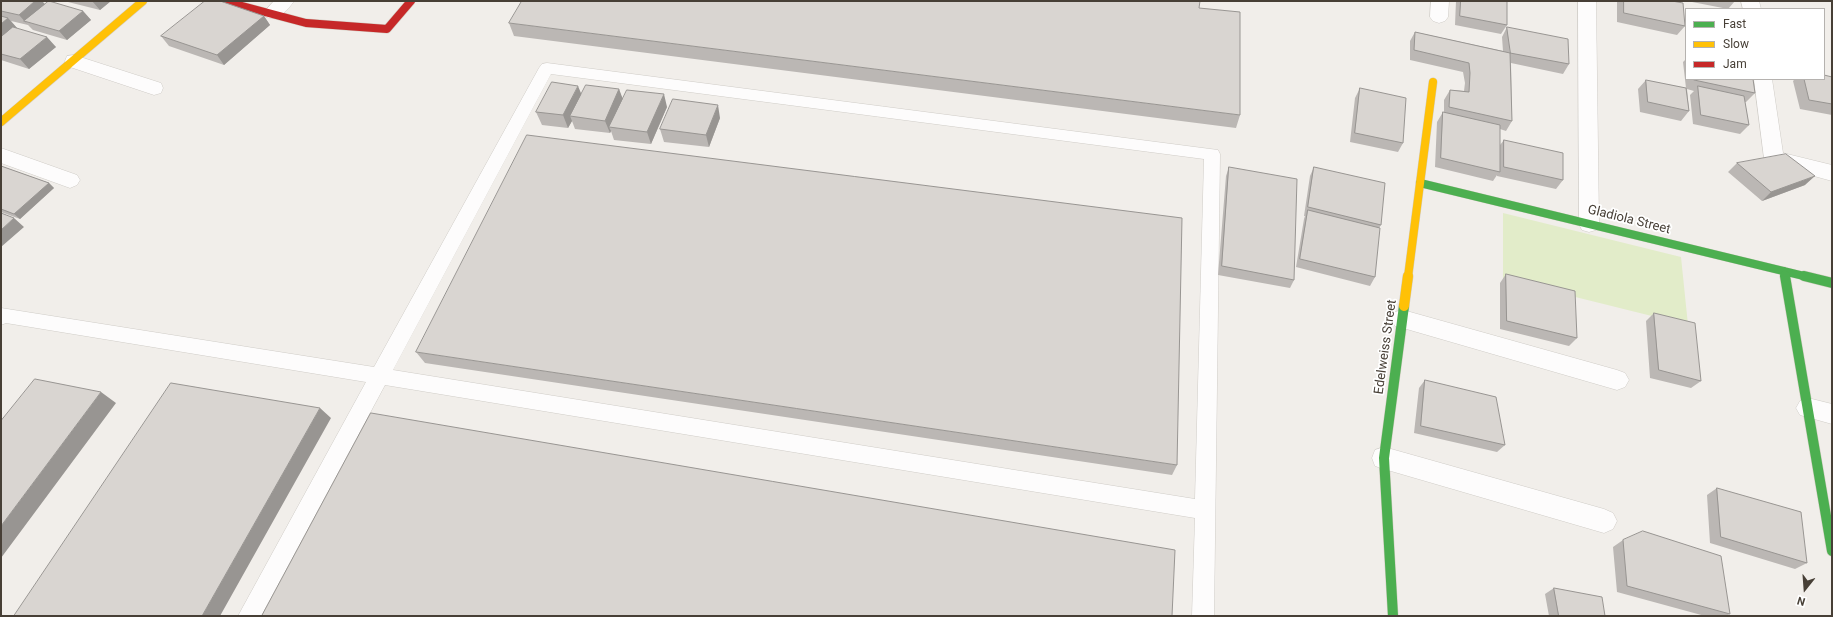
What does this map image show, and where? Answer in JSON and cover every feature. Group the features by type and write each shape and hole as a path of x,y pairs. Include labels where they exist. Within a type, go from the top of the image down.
{"street":[{"path":"1,122 143,1"},
{"path":"223,1 306,23 387,29 411,1"},
{"path":"272,13 285,1"},
{"path":"1587,1 1589,224"},
{"path":"74,61 154,88"},
{"path":"1763,80 1774,158 1832,173"},
{"name":"Edelweiss Street","path":"1393,616 1384,458 1434,82"},
{"path":"1,155 70,180"},
{"name":"Gladiola Street","path":"1420,183 1832,283"},
{"path":"1784,271 1832,551"},
{"path":"1403,319 1617,380"},
{"path":"1808,408 1832,414"},
{"path":"1384,458 1604,521"}],"lane":[{"path":"249,616 548,68 1212,154 1203,616"},
{"path":"1,317 3,314 1205,510"}],"green space":[{"path":"1503,213 1681,257 1688,325 1503,279"}],"building":[{"path":"1,1 35,1 19,15 1,11"},
{"path":"49,1 83,11 59,31 24,21"},
{"path":"205,1 220,1 264,16 217,55 161,36"},
{"path":"522,1 1200,1 1199,8 1240,12 1240,115 509,23"},
{"path":"1461,1 1507,1 1507,25 1460,16"},
{"path":"1624,1 1672,1 1683,3 1685,26 1624,13"},
{"path":"1,16 8,18 1,24"},
{"path":"13,27 47,37 20,59 1,54 1,37"},
{"path":"1507,27 1568,39 1569,64 1510,53"},
{"path":"1415,32 1510,53 1512,121 1449,107 1450,90 1469,92 1469,63 1414,50"},
{"path":"1825,75 1832,77 1832,104 1809,100 1804,80 1825,80"},
{"path":"1646,80 1686,88 1689,111 1648,102"},
{"path":"1694,80 1753,80 1755,93"},
{"path":"552,82 578,86 563,115 536,112"},
{"path":"586,85 619,89 605,121 570,116"},
{"path":"1698,86 1744,96 1749,125 1701,115"},
{"path":"1360,88 1406,98 1403,143 1355,133"},
{"path":"627,90 664,94 647,132 609,127"},
{"path":"673,99 718,105 706,135 660,129"},
{"path":"1443,112 1500,125 1500,172 1441,158"},
{"path":"527,135 1182,218 1177,465 416,352"},
{"path":"1504,140 1563,153 1563,180 1504,167"},
{"path":"1786,154 1815,176 1771,192 1737,163"},
{"path":"1,166 49,183 14,214 1,209"},
{"path":"1229,167 1297,179 1294,280 1222,266"},
{"path":"1314,167 1385,183 1381,225 1308,207"},
{"path":"1308,210 1380,228 1375,277 1300,259"},
{"path":"1,213 14,218 1,230"},
{"path":"1506,274 1575,291 1577,338 1507,321"},
{"path":"1654,313 1695,323 1701,381 1659,370"},
{"path":"35,379 101,392 1,526 1,421"},
{"path":"1425,380 1496,397 1505,445 1421,426"},
{"path":"171,383 320,408 202,616 14,616"},
{"path":"371,413 1175,550 1172,616 262,616"},
{"path":"1717,488 1801,512 1807,563 1721,537"},
{"path":"1643,531 1721,556 1730,614 1627,586 1623,540"},
{"path":"1554,588 1602,597 1605,616 1559,616"}],"traffic: fast":[{"path":"1420,183 1832,283"},
{"path":"1784,271 1832,551"},
{"path":"1393,616 1384,458 1404,306"}],"traffic: slow":[{"path":"1,122 143,1"},
{"path":"1404,306 1433,82"}],"traffic: jam":[{"path":"223,1 306,23 387,29 411,1"}]}
